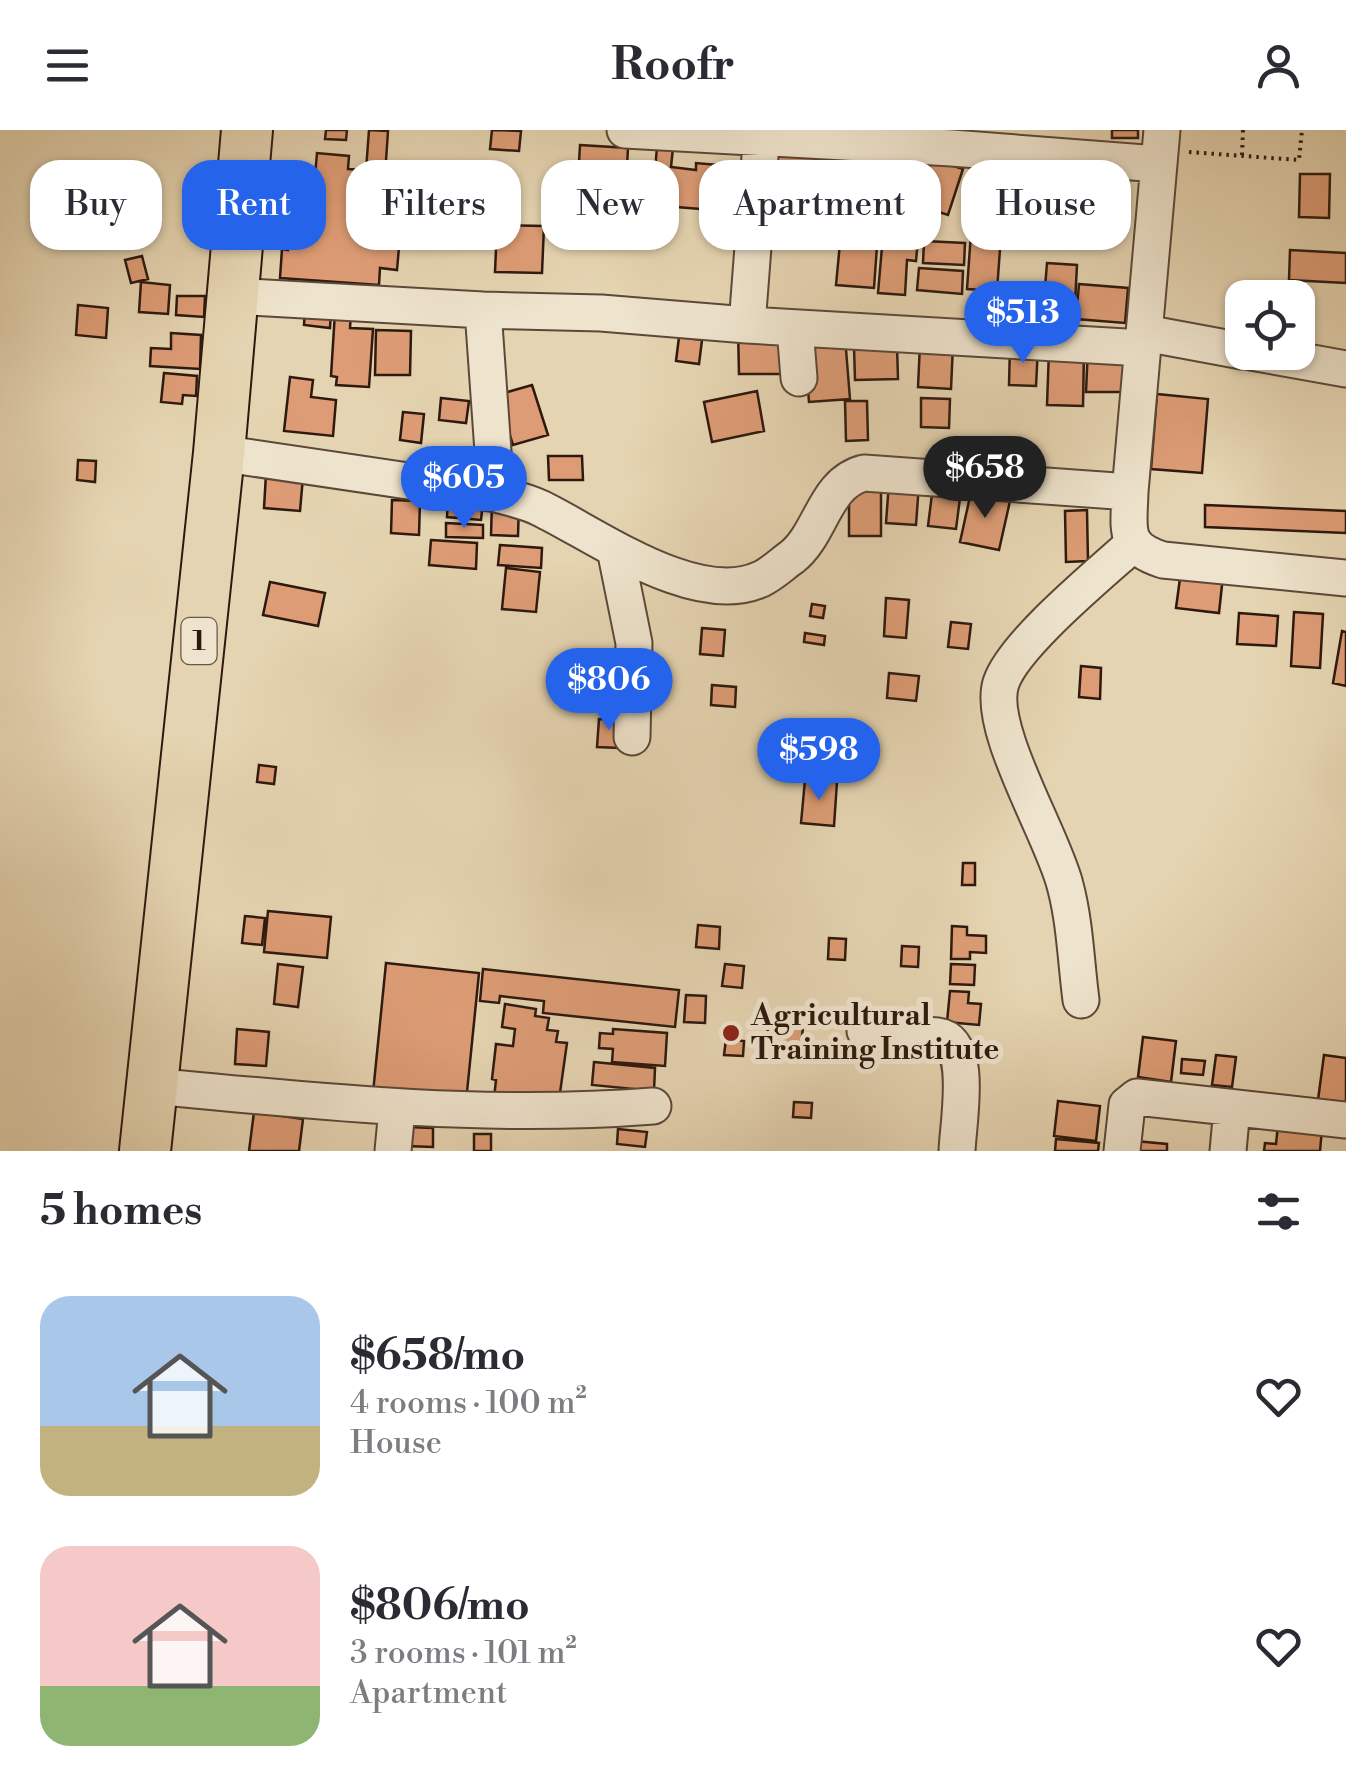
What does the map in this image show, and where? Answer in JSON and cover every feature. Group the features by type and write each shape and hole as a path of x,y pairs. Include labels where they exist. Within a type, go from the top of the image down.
{"highway":[{"name":"1","path":"145,1151 219,453 248,130"}],"street":[{"path":"625,130 1160,148 1130,492 1129,532 1133,544 1144,554 1163,560 1346,578"},
{"path":"748,325 762,134"},
{"path":"233,296 593,312 794,328 1144,340 1225,349"},
{"path":"484,310 496,494"},
{"path":"794,328 798,378"},
{"path":"1315,364 1346,370"},
{"path":"219,453 496,494 537,506 616,549 688,580 733,586 760,580 793,556 837,488 848,477 864,473 1130,492"},
{"path":"1082,1000 1066,888 1054,851 1031,806 998,710 1001,683 1017,653 1133,544"},
{"path":"616,549 634,643 632,737"},
{"path":"865,1031 949,1037 955,1044 961,1069 957,1151"},
{"path":"153,1086 397,1109 575,1112 653,1106"},
{"path":"1122,1151 1127,1104 1137,1097 1346,1120"},
{"path":"1228,1151 1232,1108"},
{"path":"393,1151 397,1109"}],"path":[{"path":"1242,156 1243,130"},
{"path":"1160,148 1300,160 1302,130"}],"building":[{"path":"326,130 347,130 346,140 325,139"},
{"path":"369,130 388,131 386,160 367,160"},
{"path":"492,130 521,131 519,151 490,149"},
{"path":"1112,130 1138,130 1138,138 1112,138"},
{"path":"580,145 628,148 627,160 579,160"},
{"path":"657,147 673,148 672,160 656,160"},
{"path":"772,147 828,155 827,160 770,160"},
{"path":"317,153 349,156 346,250 399,250 397,270 380,268 379,285 280,278 282,250 326,250 326,160 316,160"},
{"path":"941,162 961,168 948,215 941,213"},
{"path":"696,163 699,163 699,209 679,207 679,168 696,170"},
{"path":"1300,174 1330,174 1329,218 1299,217"},
{"path":"521,226 541,226 542,273 495,272 496,250 521,250"},
{"path":"941,242 961,243 961,250 965,250 964,265 923,263 924,250 941,250"},
{"path":"839,250 877,250 874,288 836,285"},
{"path":"882,250 917,250 916,261 907,260 905,295 878,293"},
{"path":"970,250 1000,250 997,291 967,289"},
{"path":"1290,250 1346,253 1346,283 1289,280"},
{"path":"142,256 148,279 131,283 125,260"},
{"path":"1047,263 1077,265 1075,303 1044,300"},
{"path":"919,268 963,271 962,294 917,290"},
{"path":"141,282 170,285 168,314 139,312"},
{"path":"1079,284 1128,288 1125,323 1076,319"},
{"path":"177,296 205,296 204,317 176,315"},
{"path":"78,305 108,308 106,338 76,335"},
{"path":"305,309 331,311 330,328 304,325"},
{"path":"335,312 351,313 350,328 373,329 369,387 336,385 337,377 331,376"},
{"path":"738,329 780,329 781,374 739,374"},
{"path":"376,330 411,331 410,375 375,375"},
{"path":"171,333 201,335 200,369 150,366 151,348 171,349"},
{"path":"679,337 702,340 699,364 676,361"},
{"path":"845,337 850,399 809,402 804,340"},
{"path":"920,344 953,345 951,389 918,387"},
{"path":"1010,345 1038,347 1036,386 1009,385"},
{"path":"897,346 898,379 855,380 854,347"},
{"path":"1088,346 1125,347 1124,392 1086,392"},
{"path":"1049,350 1084,351 1083,406 1047,405"},
{"path":"164,373 197,376 196,396 183,395 182,404 161,402"},
{"path":"290,377 313,380 311,397 336,400 333,436 284,431"},
{"path":"532,385 548,435 513,445 497,395"},
{"path":"757,391 764,431 712,442 704,402"},
{"path":"1157,394 1208,399 1202,473 1151,469"},
{"path":"441,398 469,401 466,423 439,420"},
{"path":"921,398 950,399 949,428 921,427"},
{"path":"845,401 867,401 868,440 846,441"},
{"path":"403,412 424,414 421,443 400,440"},
{"path":"548,456 582,456 583,480 549,480"},
{"path":"78,460 96,461 95,482 77,480"},
{"path":"266,474 303,477 300,511 264,508"},
{"path":"849,478 881,478 881,536 849,536"},
{"path":"889,482 919,484 916,525 886,523"},
{"path":"933,486 961,490 956,529 928,526"},
{"path":"971,492 1010,501 999,550 960,542"},
{"path":"392,500 420,501 419,535 391,533"},
{"path":"448,500 483,503 481,520 447,517"},
{"path":"492,502 519,503 518,536 491,535"},
{"path":"1205,505 1346,511 1346,533 1205,527"},
{"path":"1087,510 1088,561 1066,562 1065,511"},
{"path":"446,523 483,525 483,538 446,537"},
{"path":"431,540 477,543 476,569 429,565"},
{"path":"500,545 542,548 541,568 498,565"},
{"path":"506,568 540,572 536,612 502,609"},
{"path":"1181,571 1223,576 1219,613 1176,608"},
{"path":"270,582 325,593 318,626 263,615"},
{"path":"886,598 909,600 906,638 884,636"},
{"path":"812,604 825,606 823,618 810,616"},
{"path":"1294,612 1323,614 1320,668 1291,666"},
{"path":"1239,613 1278,616 1276,646 1237,644"},
{"path":"951,622 971,624 968,649 948,647"},
{"path":"702,628 725,630 723,656 700,654"},
{"path":"1342,631 1346,632 1346,686 1333,683"},
{"path":"805,633 825,636 824,645 804,642"},
{"path":"576,651 626,653 618,694 574,692"},
{"path":"1081,666 1101,668 1100,699 1079,697"},
{"path":"889,673 919,676 916,701 887,698"},
{"path":"712,685 736,687 735,707 711,705"},
{"path":"599,719 621,720 619,748 597,747"},
{"path":"259,765 276,767 274,784 257,782"},
{"path":"805,780 837,782 834,826 801,823"},
{"path":"963,863 975,863 975,885 962,885"},
{"path":"268,911 331,917 327,958 264,952"},
{"path":"245,916 265,918 262,945 242,943"},
{"path":"698,925 720,927 719,949 696,947"},
{"path":"952,926 967,927 967,935 986,936 986,953 970,952 970,959 951,959"},
{"path":"829,938 846,939 845,960 828,959"},
{"path":"902,946 919,947 918,967 901,966"},
{"path":"386,963 479,973 466,1102 373,1093"},
{"path":"278,964 303,967 298,1007 274,1004"},
{"path":"725,964 744,966 742,988 722,986"},
{"path":"951,964 975,965 974,985 950,984"},
{"path":"483,969 679,990 675,1027 543,1013 544,1001 500,996 499,1003 480,1001"},
{"path":"950,991 969,992 968,1003 981,1004 979,1025 947,1022"},
{"path":"686,995 706,996 705,1023 684,1022"},
{"path":"505,1004 536,1009 535,1016 549,1018 547,1030 558,1031 556,1042 567,1043 558,1107 494,1098 496,1044 513,1046 515,1029 502,1027"},
{"path":"768,1025 803,1028 801,1044 767,1041"},
{"path":"237,1029 269,1032 266,1066 235,1064"},
{"path":"613,1029 667,1033 665,1066 612,1062 613,1049 599,1048 600,1033 613,1034"},
{"path":"1143,1037 1176,1041 1171,1082 1138,1077"},
{"path":"726,1039 744,1041 743,1056 724,1055"},
{"path":"1216,1055 1236,1057 1232,1087 1212,1085"},
{"path":"1324,1055 1346,1058 1346,1104 1318,1100"},
{"path":"1182,1059 1205,1061 1203,1075 1181,1073"},
{"path":"594,1062 655,1068 654,1091 592,1085"},
{"path":"1058,1101 1100,1106 1096,1141 1054,1136"},
{"path":"794,1102 812,1103 811,1118 793,1117"},
{"path":"254,1112 303,1119 299,1151 249,1151"},
{"path":"1278,1125 1322,1129 1320,1151 1264,1151 1265,1143 1276,1144"},
{"path":"407,1127 433,1128 433,1147 406,1146"},
{"path":"618,1129 647,1132 645,1147 617,1144"},
{"path":"474,1134 491,1134 491,1151 474,1151"},
{"path":"1056,1139 1099,1143 1098,1151 1055,1151"},
{"path":"1124,1140 1167,1144 1167,1151 1123,1151"}],"place":[{"name":"Agricultural Training Institute","path":"731,1033"}]}
